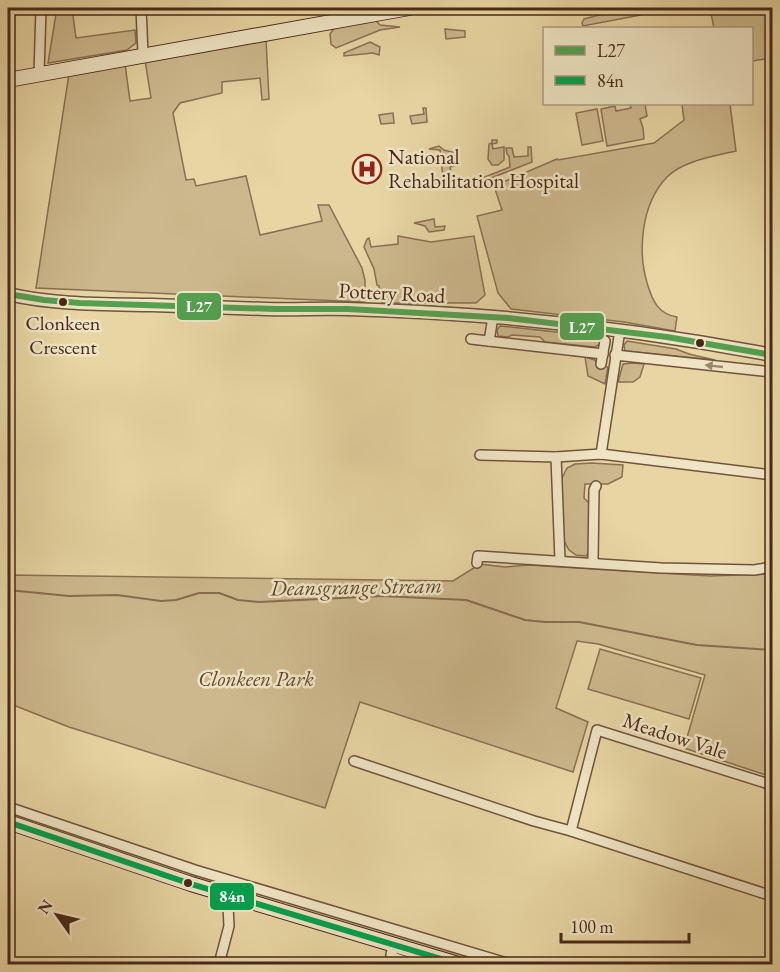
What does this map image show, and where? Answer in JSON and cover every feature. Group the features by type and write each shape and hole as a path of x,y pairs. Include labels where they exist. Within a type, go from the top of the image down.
{"main road":[{"path":"8,80 392,9 409,8"},
{"path":"8,822 231,897 331,919 393,945 458,964"}],"street":[{"path":"39,75 41,8"},
{"path":"141,8 143,54"},
{"name":"Pottery Road","path":"8,294 39,301 73,303 345,309 493,317 695,340 772,355"},
{"path":"489,341 493,317"},
{"path":"601,454 620,330"},
{"path":"471,339 602,359 605,341"},
{"path":"615,355 772,372"},
{"path":"480,455 556,458 601,454 772,475"},
{"path":"556,458 560,560"},
{"path":"593,562 594,489 596,486"},
{"path":"477,563 478,556 661,568 754,570 772,567"},
{"name":"Meadow Vale","path":"571,831 597,730 772,785"},
{"path":"354,761 772,896"},
{"path":"8,807 331,919 510,964"},
{"path":"219,964 229,926 228,906 231,897"},
{"path":"393,945 391,955 414,964"}],"green space":[{"path":"57,8 72,8 76,38 135,30 136,43 127,50 48,63"},
{"path":"610,8 634,8 641,15 583,26 584,19 603,14"},
{"path":"772,8 772,58 753,61 753,27 714,27 710,9"},
{"path":"374,19 380,25 400,27 380,30 336,48 331,44 330,34 335,27"},
{"path":"445,29 465,31 465,37 446,39"},
{"path":"266,39 269,99 262,100 260,78 222,82 222,93 180,103 173,113 186,180 194,179 196,186 246,176 260,235 322,221 318,205 329,205 362,268 365,280 365,300 363,302 36,288 69,74 125,64 130,101 151,98 145,60"},
{"path":"370,42 380,47 379,55 373,53 344,56 344,53"},
{"path":"630,105 645,105 647,116 640,119 644,139 607,146 601,109 615,106 616,111 631,108"},
{"path":"682,105 730,105 736,151 699,160 673,171 658,188 647,214 642,244 645,273 655,302 661,310 677,317 675,331 624,322 511,309 498,293 477,216 502,210 494,186 557,159 654,143 684,120"},
{"path":"423,108 426,108 427,122 412,124 410,116 424,114"},
{"path":"597,109 603,141 582,145 576,113"},
{"path":"393,113 394,123 381,124 379,115"},
{"path":"492,140 497,140 497,143 492,144 493,149 504,147 504,160 498,165 492,165 488,159 489,144"},
{"path":"439,146 456,153 459,165 450,167 453,182 462,180 458,187 447,189 445,182 425,185 428,180 443,178 440,150 429,149"},
{"path":"528,147 531,147 532,162 481,182 480,179 510,167 506,148 512,148 514,157 528,156"},
{"path":"434,219 435,227 445,226 444,230 429,232 425,226 414,223"},
{"path":"398,236 431,242 474,236 485,295 476,303 382,303 374,269 364,247 369,238 371,247 398,244"},
{"path":"500,326 602,337 600,344 595,347 545,342 540,337 498,336 497,330"},
{"path":"627,341 676,349 715,360 625,351 624,345"},
{"path":"585,357 595,360 597,365 608,367 605,384 588,376"},
{"path":"623,364 644,364 640,377 633,382 618,382"},
{"path":"575,464 623,465 622,477 608,484 585,484 584,498 589,503 589,552 586,556 576,555 569,550 563,539 561,480 567,468"},
{"name":"Clonkeen Park","path":"480,564 710,576 772,574 772,777 684,748 705,675 598,644 577,641 556,708 588,722 573,772 360,702 325,808 69,727 8,703 8,575 453,581"},
{"path":"600,649 701,678 689,719 588,689"},
{"path":"8,811 192,874 191,878 8,817"},
{"path":"196,874 495,964 480,964 195,879"}],"waterway":[{"name":"Deansgrange Stream","path":"8,590 69,596 117,595 161,601 176,600 199,593 219,593 238,600 259,602 382,596 466,600 525,620 579,622 697,645 772,650"}],"transit line":[{"name":"L27","path":"8,294 80,303 348,309 508,318 667,337 772,355"},
{"name":"84n","path":"8,822 191,884 458,964"}],"place":[{"name":"National Rehabilitation Hospital","path":"367,169"},
{"name":"Clonkeen Crescent","path":"63,302"}]}
